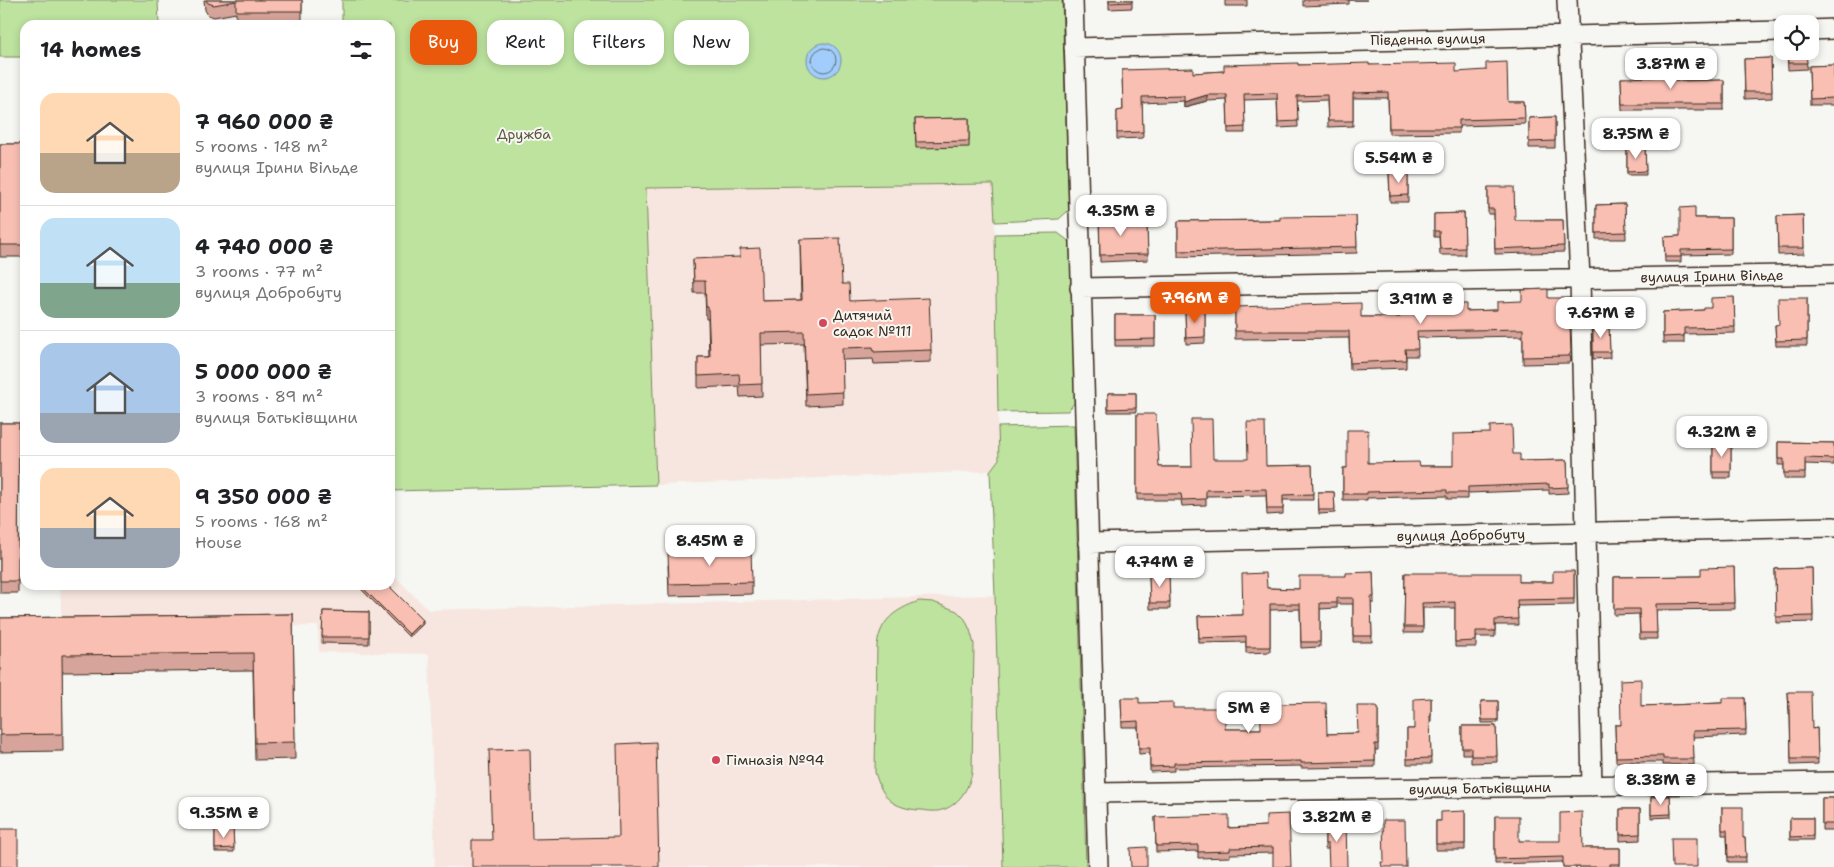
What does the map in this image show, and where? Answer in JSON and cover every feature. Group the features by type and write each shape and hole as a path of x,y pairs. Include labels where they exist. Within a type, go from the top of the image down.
{"street":[{"path":"1073,0 1098,867"},
{"path":"1566,0 1580,279 1592,786"},
{"path":"1819,30 1834,29"},
{"name":"Південна вулиця","path":"1074,48 1774,30"},
{"name":"вулиця Ірини Вільде","path":"1080,288 1834,274"},
{"name":"вулиця Добробуту","path":"1088,543 1834,528"},
{"name":"вулиця Батьківщини","path":"1096,793 1834,782"}],"shaded area":[{"name":"Дитячий садок №111","path":"994,184 999,459 990,471 656,485 646,188"},
{"name":"Гімназія №94","path":"395,576 428,610 995,595 1003,867 435,867 429,654 319,652 318,626 62,629 60,590 395,590"}],"green space":[{"path":"0,0 158,0 159,20 20,20 20,57 0,57"},
{"name":"Дружба","path":"342,0 1062,0 1069,210 1059,219 995,222 993,184 646,188 656,485 395,491 395,20 342,20"},
{"path":"1058,233 1070,242 1075,402 1068,411 998,412 995,234"},
{"path":"1074,425 1086,867 1003,867 990,471 999,459 998,427"},
{"path":"919,601 933,602 957,611 965,619 974,644 972,773 962,796 948,808 937,811 911,809 892,802 883,793 875,772 877,645 879,636 890,617 903,608"}],"water":[{"path":"824,43 831,44 836,48 840,53 840,67 836,72 831,76 824,77 817,76 812,72 808,67 807,60 808,53 812,48 817,44"}],"building":[{"path":"206,0 302,0 302,11 236,11 236,1 214,5"},
{"path":"1109,0 1132,0 1132,2 1109,3"},
{"path":"1771,58 1772,92 1745,92 1744,59"},
{"path":"1788,60 1807,60 1807,63 1788,63"},
{"path":"1507,62 1508,102 1524,102 1525,118 1459,120 1459,128 1389,128 1388,92 1353,93 1353,121 1328,121 1327,95 1297,96 1298,121 1278,122 1277,93 1244,94 1245,127 1228,128 1227,95 1207,95 1184,102 1184,96 1142,97 1143,132 1117,133 1117,111 1123,110 1122,70 1193,68 1193,73 1224,71 1224,65 1456,63 1456,72 1486,70 1486,63"},
{"path":"1834,65 1834,98 1810,99 1809,66"},
{"path":"1676,69 1676,81 1724,80 1724,104 1622,104 1621,78 1654,77 1654,70"},
{"path":"1555,117 1555,141 1529,142 1529,118"},
{"path":"969,118 969,141 916,142 915,119"},
{"path":"0,144 20,144 20,245 0,245"},
{"path":"1627,148 1645,148 1646,171 1627,172"},
{"path":"1389,172 1408,172 1408,195 1390,196"},
{"path":"1488,187 1514,187 1515,220 1563,220 1564,246 1495,249 1494,209 1488,209"},
{"path":"1625,204 1626,232 1596,233 1596,205"},
{"path":"1695,207 1695,218 1731,218 1731,249 1681,250 1681,257 1665,257 1664,237 1680,236 1680,208"},
{"path":"1099,213 1121,213 1122,226 1147,226 1148,254 1100,255"},
{"path":"1464,213 1465,248 1440,249 1439,231 1434,231 1434,214"},
{"path":"1803,215 1804,248 1778,248 1777,216"},
{"path":"1356,216 1357,247 1178,251 1178,221 1280,220 1280,217"},
{"path":"840,238 842,284 849,284 850,301 929,298 931,350 874,352 873,347 842,348 843,392 806,394 804,332 761,333 762,384 740,385 739,374 698,376 698,357 710,357 708,307 706,307 705,281 694,281 693,259 740,257 740,249 760,248 762,301 802,300 800,239"},
{"path":"1548,289 1548,298 1569,298 1571,352 1569,356 1523,357 1523,329 1417,331 1418,349 1405,349 1406,360 1350,363 1349,331 1235,331 1235,307 1361,303 1361,317 1400,317 1400,309 1446,308 1446,304 1466,304 1466,311 1497,310 1497,302 1522,301 1522,290"},
{"path":"1734,297 1735,327 1684,328 1684,336 1663,337 1663,312 1704,310 1704,308 1711,308 1711,298"},
{"path":"1778,298 1807,298 1807,340 1776,341 1775,325 1779,325"},
{"path":"1205,310 1205,337 1186,338 1185,311"},
{"path":"1115,315 1155,315 1155,339 1115,340"},
{"path":"1593,326 1609,326 1610,352 1593,352"},
{"path":"1108,393 1136,393 1136,408 1108,409"},
{"path":"1137,414 1156,414 1159,467 1192,467 1191,419 1212,419 1213,459 1248,459 1247,422 1265,422 1266,466 1312,465 1313,494 1283,495 1283,509 1267,509 1266,489 1206,490 1206,499 1182,500 1181,494 1137,494"},
{"path":"0,423 19,423 18,581 0,581"},
{"path":"1512,425 1513,454 1520,454 1520,461 1567,460 1568,487 1549,488 1549,484 1468,487 1468,493 1447,493 1447,490 1343,494 1343,468 1347,468 1347,430 1368,430 1368,463 1419,462 1420,466 1453,466 1453,434 1490,433 1490,426"},
{"path":"1778,442 1834,443 1834,459 1805,458 1805,473 1784,473 1784,459 1778,459"},
{"path":"1713,444 1731,444 1731,472 1713,472"},
{"path":"1318,492 1334,492 1335,510 1319,510"},
{"path":"751,550 752,582 669,584 668,552"},
{"path":"1734,567 1735,603 1656,604 1657,633 1640,633 1639,609 1614,609 1614,577 1701,576 1701,568"},
{"path":"1812,568 1813,616 1776,617 1775,569"},
{"path":"1553,571 1574,571 1574,599 1517,600 1518,619 1495,620 1495,631 1476,631 1476,641 1455,642 1455,602 1422,603 1423,627 1404,627 1405,573 1519,573 1519,582 1553,582"},
{"path":"1373,572 1374,597 1371,597 1372,636 1353,636 1353,598 1337,598 1337,603 1320,603 1320,642 1301,642 1300,604 1270,604 1270,647 1246,647 1246,636 1199,638 1198,616 1243,615 1242,574 1266,573 1267,588 1299,589 1299,576 1346,576 1346,573"},
{"path":"1149,574 1169,574 1170,603 1150,603"},
{"path":"365,590 393,590 423,620 409,634"},
{"path":"323,611 369,612 369,637 322,637"},
{"path":"293,614 295,742 255,743 253,653 62,655 63,734 0,735 0,618"},
{"path":"1641,679 1641,706 1722,703 1722,698 1745,698 1746,730 1693,731 1694,759 1663,759 1663,756 1616,757 1615,725 1621,725 1620,680"},
{"path":"1788,692 1811,692 1812,729 1817,728 1818,759 1791,759"},
{"path":"1260,696 1275,696 1276,704 1326,703 1327,734 1358,733 1357,706 1378,707 1378,744 1375,744 1375,761 1174,763 1174,766 1150,767 1150,748 1139,748 1138,721 1122,722 1121,698 1139,698 1139,703 1173,702 1173,708 1225,708 1225,729 1261,729"},
{"path":"1431,698 1431,758 1407,759 1407,729 1414,729 1414,699"},
{"path":"1481,701 1498,701 1498,720 1482,720"},
{"path":"1462,726 1496,726 1497,756 1471,756 1471,748 1462,748"},
{"path":"656,742 659,867 472,867 472,840 492,840 489,750 530,749 532,839 619,837 617,744"},
{"path":"1670,796 1671,814 1651,815 1651,797"},
{"path":"1822,798 1834,798 1834,824 1822,824"},
{"path":"1722,807 1743,807 1743,838 1745,838 1746,857 1728,857 1727,830 1722,830"},
{"path":"1620,809 1640,809 1640,834 1620,835"},
{"path":"1465,811 1465,844 1436,844 1436,821 1441,821 1441,812"},
{"path":"1582,812 1583,848 1620,848 1620,864 1610,864 1610,867 1563,867 1563,857 1495,859 1495,816 1519,816 1519,841 1560,841 1560,813"},
{"path":"1289,814 1291,867 1273,867 1273,847 1230,848 1230,851 1198,852 1198,845 1156,846 1155,817 1229,815 1229,828 1266,826 1266,815"},
{"path":"1790,818 1813,818 1813,836 1790,837"},
{"path":"1325,820 1346,820 1347,867 1329,867 1328,844 1325,844"},
{"path":"1383,820 1405,820 1406,867 1382,867 1381,862 1384,862"},
{"path":"0,829 18,829 18,867 0,867"},
{"path":"215,829 233,829 234,848 215,849"},
{"path":"1671,838 1697,838 1697,867 1672,867"},
{"path":"1147,847 1147,867 1131,867 1130,848"}],"place":[{"name":"Дитячий садок №111","path":"823,323"},
{"name":"Гімназія №94","path":"716,760"}]}
